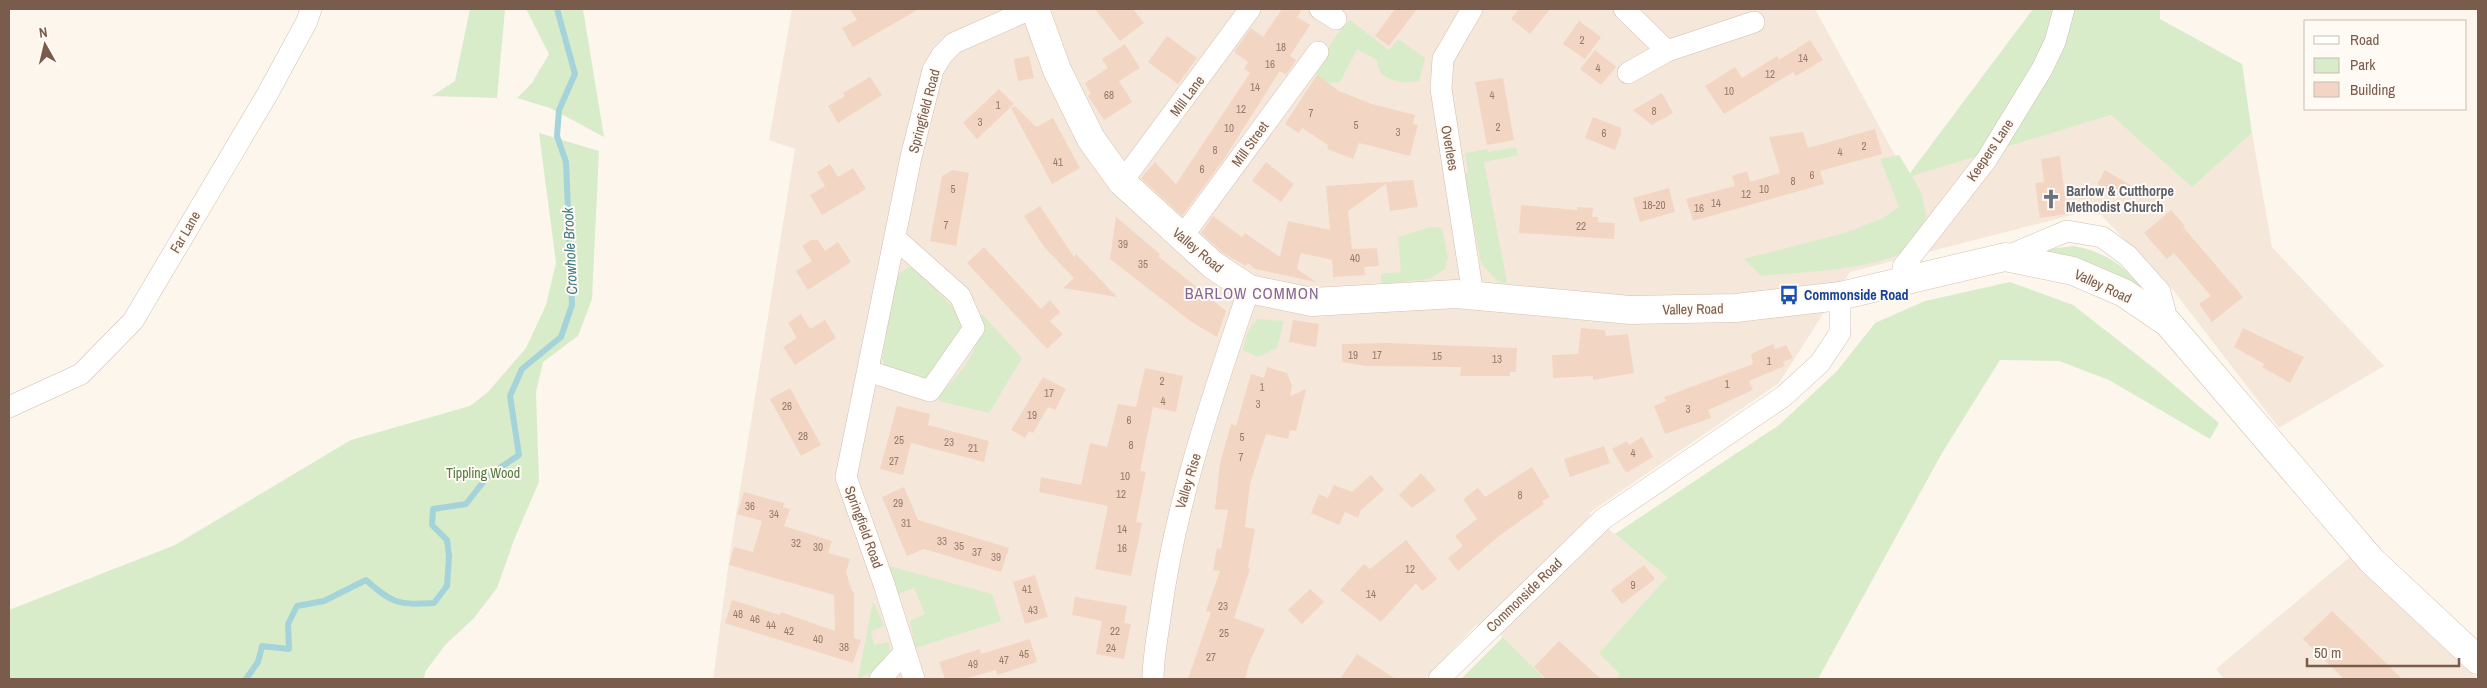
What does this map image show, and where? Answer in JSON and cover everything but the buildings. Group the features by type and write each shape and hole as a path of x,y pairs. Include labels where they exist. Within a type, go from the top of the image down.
{"main road":[{"name":"Valley Road","path":"1035,9 1061,78 1091,139 1122,182 1212,264 1250,288 1312,302 1473,295 1630,310 1748,307 1840,296 1907,282 2006,257 2073,271 2124,293 2168,323 2371,560 2478,660"}],"street":[{"name":"Far Lane","path":"9,406 81,374 133,322 268,93 307,21 311,9"},
{"name":"Springfield Road","path":"914,679 884,584 846,477 911,157 933,70 942,55 954,43 1031,9"},
{"name":"Mill Lane","path":"1122,182 1250,9"},
{"name":"Overlees","path":"1472,9 1443,59 1441,89 1473,295"},
{"path":"1624,9 1667,51"},
{"name":"Keepers Lane","path":"1907,282 1903,267 1987,159 2052,48 2064,9"},
{"path":"1628,73 1667,51 1754,22"},
{"name":"Mill Street","path":"1182,237 1318,52"},
{"path":"2006,257 2068,231 2102,237 2128,256 2160,292 2168,323"},
{"path":"868,371 930,391 974,328 960,296 895,238"},
{"name":"Valley Rise","path":"1153,679 1168,556 1177,516 1224,360 1250,288"},
{"name":"Commonside Road","path":"1439,679 1603,519 1784,396 1820,364 1840,333 1840,296"},
{"path":"880,679 905,652"}],"shaded area":[{"path":"792,9 1815,9 1907,177 2111,115 2192,186 2252,133 2272,247 2384,366 2279,428 2173,290 2101,215 2080,213 1850,272 1779,383 1589,513 1667,577 1600,653 1621,674 1616,679 1545,679 1503,637 1476,625 1425,679 713,679 731,546 795,149 769,140"},
{"path":"2351,556 2478,679 2224,679 2216,669"}],"green space":[{"path":"470,9 505,9 497,98 432,96 455,81"},
{"path":"526,9 583,9 604,137 550,108 517,98 532,83 549,54"},
{"path":"2033,9 2160,9 2160,19 2242,64 2252,133 2192,187 2111,115 1912,176 1922,194 1927,224 1914,244 1902,253 1865,264 1842,268 1761,276 1744,259 1848,232 1883,218 1899,207 1880,159 1899,155 1910,173"},
{"path":"1350,20 1389,50 1398,39 1425,58 1419,81 1399,82 1386,77 1381,74 1376,59 1357,49 1340,82 1328,83 1312,72 1338,33"},
{"name":"Tippling Wood","path":"539,133 599,151 592,299 578,336 543,362 536,392 539,482 514,540 497,588 474,618 446,644 425,672 424,679 9,679 9,610 175,545 351,440 470,406 488,392 526,348 546,305 556,263"},
{"path":"1516,147 1518,155 1484,162 1507,282 1504,283 1496,280 1481,263 1465,176 1468,171 1465,153 1488,149 1488,152"},
{"path":"1430,227 1442,228 1448,258 1445,269 1429,279 1381,284 1381,274 1401,272 1398,237"},
{"path":"2074,246 2097,253 2115,262 2147,293 2041,250"},
{"path":"914,267 958,313 964,327 925,379 886,368 882,358 897,275 907,268"},
{"path":"2010,282 2073,305 2155,369 2219,423 2210,439 2109,380 2059,361 2000,360 1942,453 1818,679 1616,679 1620,674 1599,653 1667,577 1615,534 1779,425 1837,371 1875,323 1925,301"},
{"path":"980,315 983,315 1022,358 989,413 939,401 939,393 951,383 974,350 981,333"},
{"path":"1259,319 1284,321 1277,348 1258,357 1243,350 1252,324"},
{"path":"889,566 992,594 1001,621 915,648 910,621 925,614 914,588 898,594 888,571"},
{"path":"873,601 884,626 871,631 874,645 889,642 890,654 874,671 858,679"},
{"path":"1503,637 1545,679 1461,679"}],"waterway":[{"name":"Crowhole Brook","path":"246,679 258,662 262,646 289,649 288,624 297,606 324,601 366,580 383,594 397,601 412,604 434,603 447,586 449,556 447,540 432,525 433,509 466,504 488,476 519,455 510,396 522,369 561,337 572,305 566,162 557,136 559,110 575,74 557,9"}],"place":[{"name":"Barlow & Cutthorpe Methodist Church","path":"2051,199"},
{"name":"Commonside Road","path":"1789,295"}],"district":[{"name":"BARLOW COMMON","path":"1252,293"}]}
